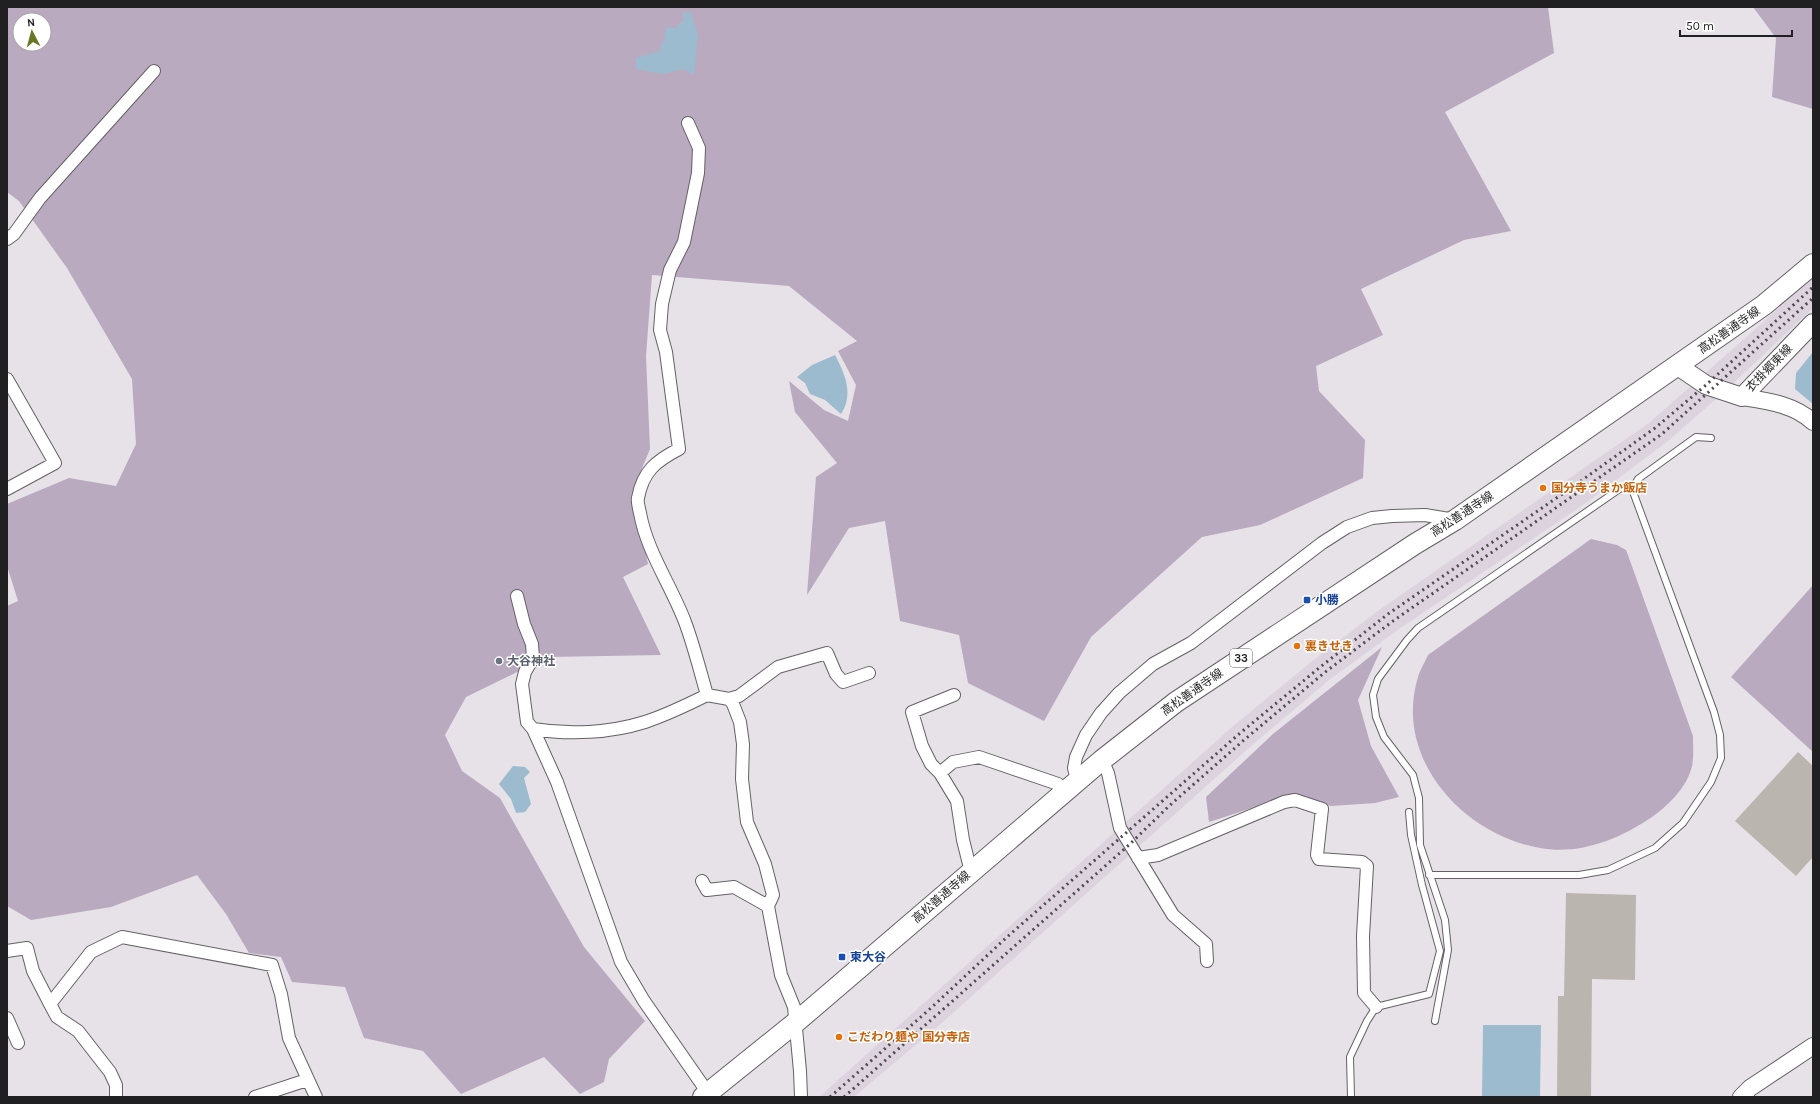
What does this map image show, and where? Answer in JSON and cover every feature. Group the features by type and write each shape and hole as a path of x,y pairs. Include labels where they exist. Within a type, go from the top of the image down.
{"main road":[{"name":"高松善通寺線","path":"705,1095 795,1023 1072,785 1176,702 1415,544 1455,520 1764,305 1813,264"},
{"name":"衣掛郷東線","path":"1678,366 1706,385 1742,396 1813,323"}],"street":[{"path":"7,239 14,234 40,198 154,71"},
{"path":"688,123 699,148 698,173 684,242 670,270 662,304 660,330 666,352 678,449 658,460 646,474 638,499 642,526 653,553 670,586 685,623 707,695"},
{"path":"7,379 55,462 7,489"},
{"path":"1742,396 1778,403 1794,409 1813,422"},
{"path":"940,773 953,762 979,757 1058,784 1072,785 1076,757 1086,734 1101,713 1119,693 1153,664 1191,643 1322,542 1347,527 1372,518 1425,515 1455,520"},
{"path":"517,596 524,624 532,644 533,658 525,672 522,684 527,722 533,730 561,794 621,962 644,1001 705,1095"},
{"path":"533,730 557,733 626,727 645,722 707,695 729,699 739,696 778,667 827,653 836,674 843,682 870,673"},
{"path":"954,695 912,712 922,746 931,764 940,773 957,802 963,840 971,872"},
{"path":"729,699 733,704 740,722 743,744 742,779 747,822 766,864 773,895 768,906 781,975 794,1007 801,1097"},
{"path":"1102,760 1108,773 1120,828 1173,914 1206,944 1207,961"},
{"path":"1138,858 1158,855 1284,802 1296,800 1322,809 1317,855 1319,859 1362,862 1367,866 1363,936 1364,994 1376,1007"},
{"path":"702,881 707,890 734,887 768,906"},
{"path":"50,1004 91,952 122,937 272,965 281,994 289,1038 316,1097"},
{"path":"7,951 28,948 33,971 57,1017 78,1031 110,1072 116,1085 116,1097"},
{"path":"8,1022 18,1043"},
{"path":"1741,1097 1750,1088 1813,1046"},
{"path":"254,1097 307,1080"}],"lane":[{"path":"1632,489 1638,479 1696,437 1710,438"},
{"path":"1435,1022 1448,950 1445,920 1420,845 1419,798 1413,775 1384,737 1376,718 1373,695 1378,679 1407,640 1418,628 1621,488 1632,489"},
{"path":"1429,875 1579,875 1608,870 1655,848 1683,823 1711,782 1721,758 1720,735 1714,712 1632,489"},
{"path":"1351,1097 1350,1057 1367,1021 1376,1007 1429,994 1440,951 1432,925 1412,842 1409,812"},
{"path":"1432,925 1445,920"}],"shaded area":[{"path":"7,7 1548,7 1554,53 1445,112 1511,231 1464,240 1361,289 1383,335 1316,366 1319,391 1365,440 1363,478 1260,525 1202,537 1091,637 1044,721 968,683 959,635 900,621 885,521 849,528 807,595 816,477 837,463 795,412 789,381 824,410 848,421 856,385 838,351 857,341 789,286 652,275 646,356 650,449 633,490 648,564 623,577 661,655 548,657 466,697 445,735 462,771 500,798 584,947 645,1021 609,1059 604,1082 580,1094 544,1057 461,1094 423,1051 364,1038 345,987 292,982 281,957 249,953 226,914 197,875 111,907 31,920 7,906 7,606 18,601 7,566 7,504 69,478 116,486 136,444 132,379 67,268 19,201 7,192"},
{"path":"1753,7 1813,7 1813,109 1772,97 1776,38"},
{"path":"1813,278 1813,308 1724,392 1668,441 1583,505 1399,629 1329,680 1250,747 945,1020 854,1097 819,1097 1232,727 1311,662 1382,608 1649,423"},
{"path":"1591,539 1617,545 1626,550 1693,736 1692,766 1686,782 1669,803 1637,827 1597,844 1555,850 1540,848 1512,840 1485,827 1461,810 1441,788 1425,763 1416,736 1413,707 1418,677 1428,655"},
{"path":"1813,585 1813,752 1731,677"},
{"path":"1382,647 1358,700 1371,746 1399,797 1375,803 1331,806 1289,796 1209,822 1206,797 1273,734"}],"water":[{"path":"691,12 698,36 694,75 683,69 663,74 636,69 636,58 659,51 664,40 666,27 676,28 684,20 682,13"},
{"path":"1813,352 1813,404 1795,389 1796,373"},
{"path":"835,355 847,384 847,399 841,414 825,400 810,394 805,383 797,377 812,365"},
{"path":"513,766 525,767 530,772 524,778 531,804 525,812 516,813 511,799 499,784"},
{"path":"1483,1025 1541,1025 1540,1097 1482,1097"}],"building":[{"path":"1798,752 1813,766 1813,857 1796,876 1735,821"},
{"path":"1566,893 1636,895 1635,980 1592,979 1591,1097 1557,1097 1558,996 1564,996"}],"railway":[{"path":"830,1097 931,1008 1007,937 1239,734 1319,668 1388,614 1571,488 1655,428 1706,385 1813,287"},
{"path":"844,1097 1130,844 1169,806 1244,740 1324,673 1393,621 1662,434 1813,298"}],"place":[{"name":"国分寺うまか飯店","path":"1543,488"},
{"name":"小勝","path":"1307,600"},
{"name":"裏きせき","path":"1297,646"},
{"name":"大谷神社","path":"499,661"},
{"name":"東大谷","path":"842,957"},
{"name":"こだわり麺や 国分寺店","path":"839,1037"}]}
